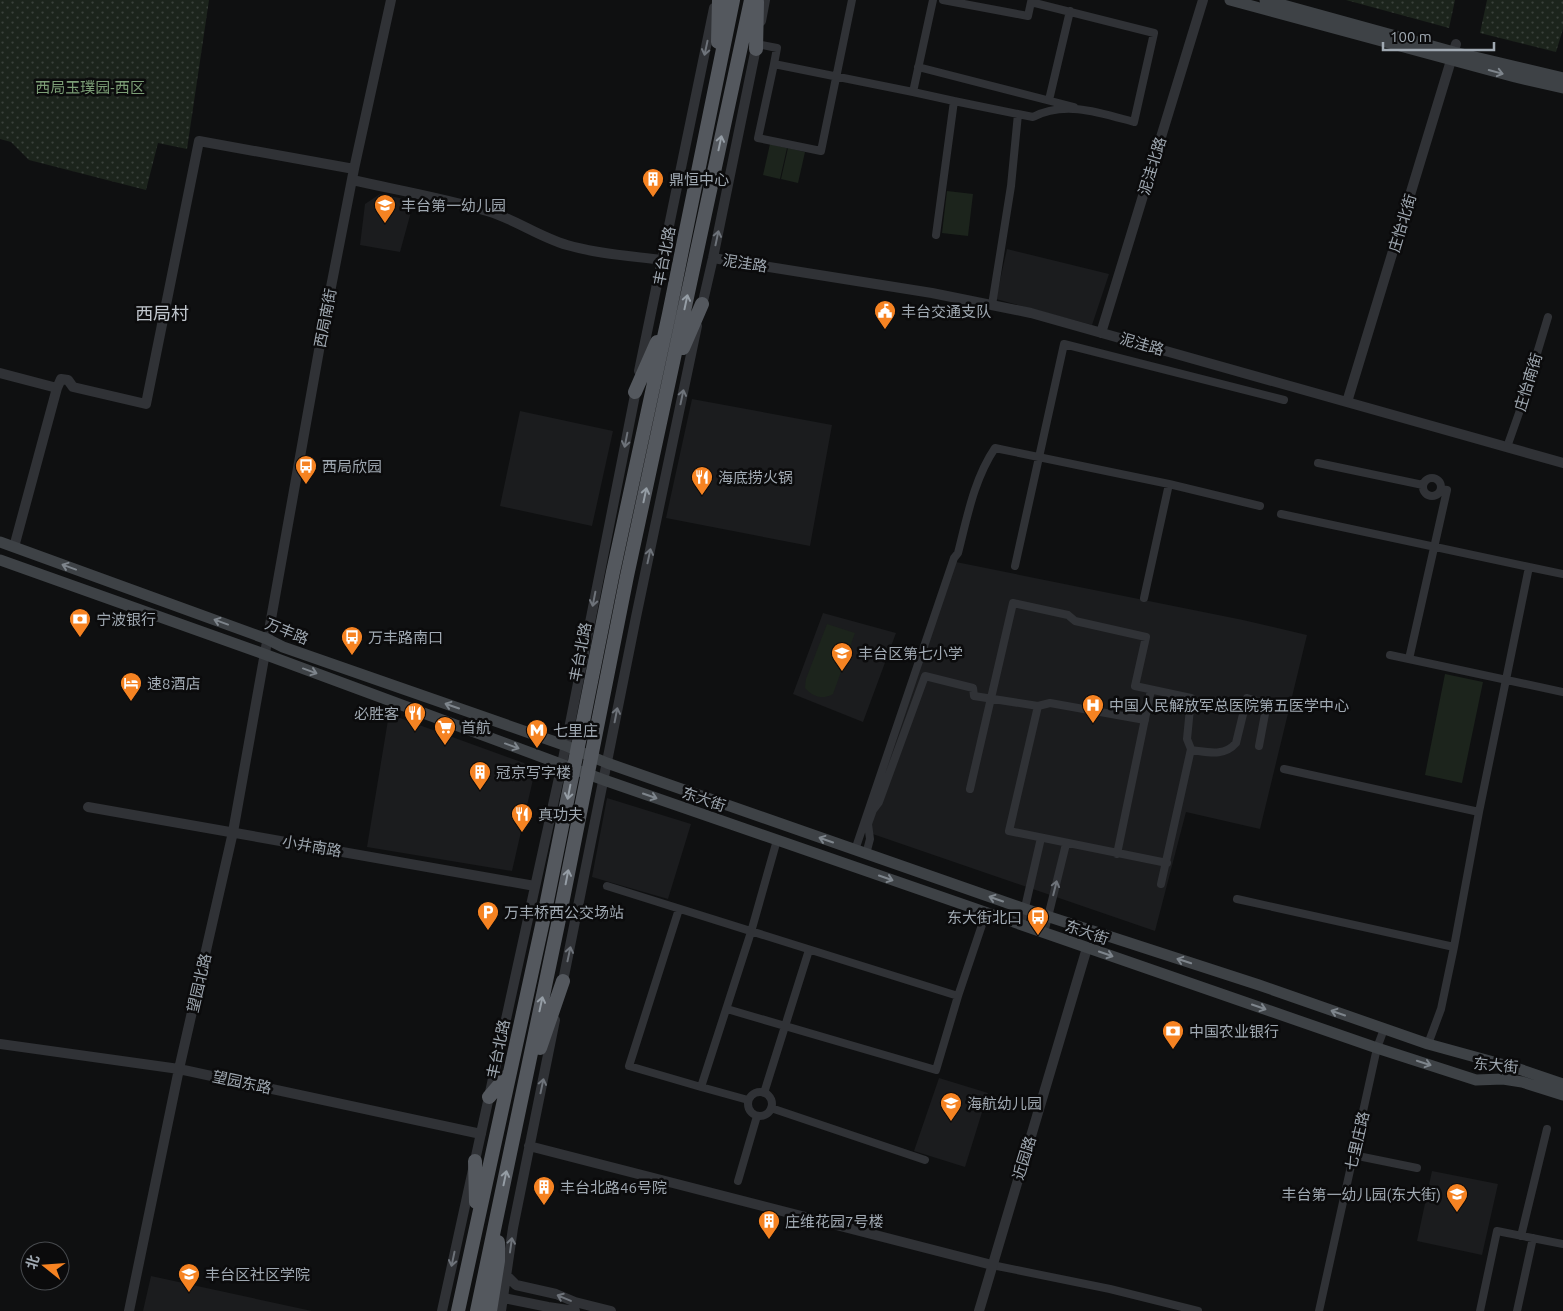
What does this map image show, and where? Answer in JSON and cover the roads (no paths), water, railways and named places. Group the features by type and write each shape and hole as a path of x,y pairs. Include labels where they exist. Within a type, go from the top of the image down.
{"highway":[{"path":"717,0 718,74"},
{"name":"丰台北路","path":"458,1311 543,921 613,572 669,314 733,0"},
{"name":"丰台北路","path":"477,1311 558,924 627,576 751,0"},
{"path":"756,46 757,0"},
{"path":"670,376 702,304"},
{"path":"635,392 669,314"},
{"path":"521,1103 563,981"},
{"path":"489,1097 509,1074"},
{"path":"475,1160 477,1222"},
{"path":"490,1311 498,1260 500,1205"}],"main road":[{"path":"1230,0 1563,78"},
{"path":"1265,0 1454,52 1515,78 1563,88"},
{"name":"万丰路","path":"0,542 607,763"},
{"name":"万丰路","path":"0,560 264,654 604,780"},
{"name":"东大街","path":"607,763 1025,909 1258,985 1428,1044 1563,1084"},
{"name":"东大街","path":"604,780 1377,1048 1476,1080 1503,1079 1522,1082 1563,1095"},
{"path":"1481,1059 1486,1064 1487,1070 1481,1080"}],"street":[{"name":"西局南街","path":"264,654 323,328 353,174 391,0"},
{"name":"丰台北路","path":"442,1311 562,764 564,746 635,392 717,0"},
{"path":"502,1311 513,1228 529,1146 636,617 713,258 765,0"},
{"path":"756,46 777,48 758,138 821,151 852,0"},
{"path":"913,92 933,0"},
{"path":"918,67 1134,122 1154,33 1031,2 1028,16 943,0"},
{"name":"泥洼北路","path":"1101,333 1203,0"},
{"path":"1048,100 1070,11"},
{"name":"庄怡北街","path":"1347,402 1454,52"},
{"path":"774,64 1033,117 1044,111 1081,108"},
{"path":"936,235 954,101"},
{"path":"992,305 1011,186 1018,114"},
{"path":"14,547 61,379 68,380 73,387 146,404 199,141 353,174 488,212 511,219 548,238 568,245 662,260"},
{"name":"泥洼路","path":"713,258 932,293 1031,313 1563,463"},
{"name":"庄怡南街","path":"1507,447 1548,317"},
{"path":"1015,566 1064,344 1284,400"},
{"path":"0,373 57,388"},
{"path":"860,852 954,558 958,554 972,502 986,461 995,448 1169,484 1260,506"},
{"path":"1318,462 1424,485"},
{"path":"1434,478 1439,481 1441,489 1437,495 1429,496 1424,492 1424,485 1428,479 1434,478"},
{"path":"1144,598 1169,484"},
{"path":"1410,659 1447,490 1441,489"},
{"path":"1281,514 1563,574"},
{"path":"1428,1044 1441,1009 1529,567"},
{"path":"970,789 1012,602 1068,615 1075,621 1146,637 1135,686 1192,698 1187,739 1191,750 1161,884"},
{"name":"望园北路","path":"130,1311 179,1069 233,832 264,654"},
{"path":"1390,655 1563,692"},
{"path":"860,852 870,839 868,824 872,810 879,802 925,676 973,688 974,696 1038,706 1050,703 1145,720"},
{"path":"1117,854 1151,690"},
{"path":"1191,750 1218,753 1232,748 1236,743 1247,698 1264,703 1265,714 1259,746"},
{"path":"1038,706 1009,831 1167,863"},
{"path":"1284,769 1479,812"},
{"name":"小井南路","path":"88,807 535,886"},
{"path":"546,838 565,830 571,832 579,838 583,847 586,866"},
{"path":"1021,925 1041,838"},
{"path":"701,1087 751,932 777,840"},
{"path":"1044,933 1066,844"},
{"path":"607,886 958,996"},
{"path":"1237,899 1454,947"},
{"path":"679,909 629,1066 748,1100"},
{"path":"727,1009 936,1070 986,913"},
{"name":"近园路","path":"979,1311 1087,948"},
{"path":"764,1093 809,950"},
{"name":"七里庄路","path":"1318,1311 1377,1048 1384,1029"},
{"name":"望园东路","path":"0,1044 179,1069 481,1134"},
{"path":"760,1092 767,1094 771,1101 771,1108 765,1114 757,1116 748,1108 748,1100 753,1094 760,1092"},
{"path":"771,1108 925,1160"},
{"path":"738,1181 757,1116"},
{"path":"1521,1236 1547,1129"},
{"path":"529,1146 992,1265 1198,1311"},
{"path":"1354,1155 1417,1168"},
{"path":"1480,1311 1497,1231 1563,1244"},
{"path":"1517,1311 1532,1238"},
{"path":"507,1276 516,1285 556,1294 575,1302 611,1311"},
{"path":"504,1298 575,1311"}],"place":[{"name":"鼎恒中心","path":"653,198"},
{"name":"丰台第一幼儿园","path":"385,224"},
{"name":"丰台交通支队","path":"885,330"},
{"name":"西局欣园","path":"306,485"},
{"name":"海底捞火锅","path":"702,496"},
{"name":"宁波银行","path":"80,638"},
{"name":"万丰路南口","path":"352,656"},
{"name":"丰台区第七小学","path":"842,672"},
{"name":"速8酒店","path":"131,702"},
{"name":"中国人民解放军总医院第五医学中心","path":"1093,724"},
{"name":"必胜客","path":"415,732"},
{"name":"首航","path":"445,746"},
{"name":"七里庄","path":"537,749"},
{"name":"冠京写字楼","path":"480,791"},
{"name":"真功夫","path":"522,833"},
{"name":"万丰桥西公交场站","path":"488,931"},
{"name":"东大街北口","path":"1038,936"},
{"name":"中国农业银行","path":"1173,1050"},
{"name":"海航幼儿园","path":"951,1122"},
{"name":"丰台北路46号院","path":"544,1206"},
{"name":"丰台第一幼儿园(东大街)","path":"1457,1213"},
{"name":"庄维花园7号楼","path":"769,1240"},
{"name":"丰台区社区学院","path":"189,1293"}],"district":[{"name":"西局村","path":"162,313"}],"park label":[{"name":"西局玉璞园-西区","path":"90,87"}]}
